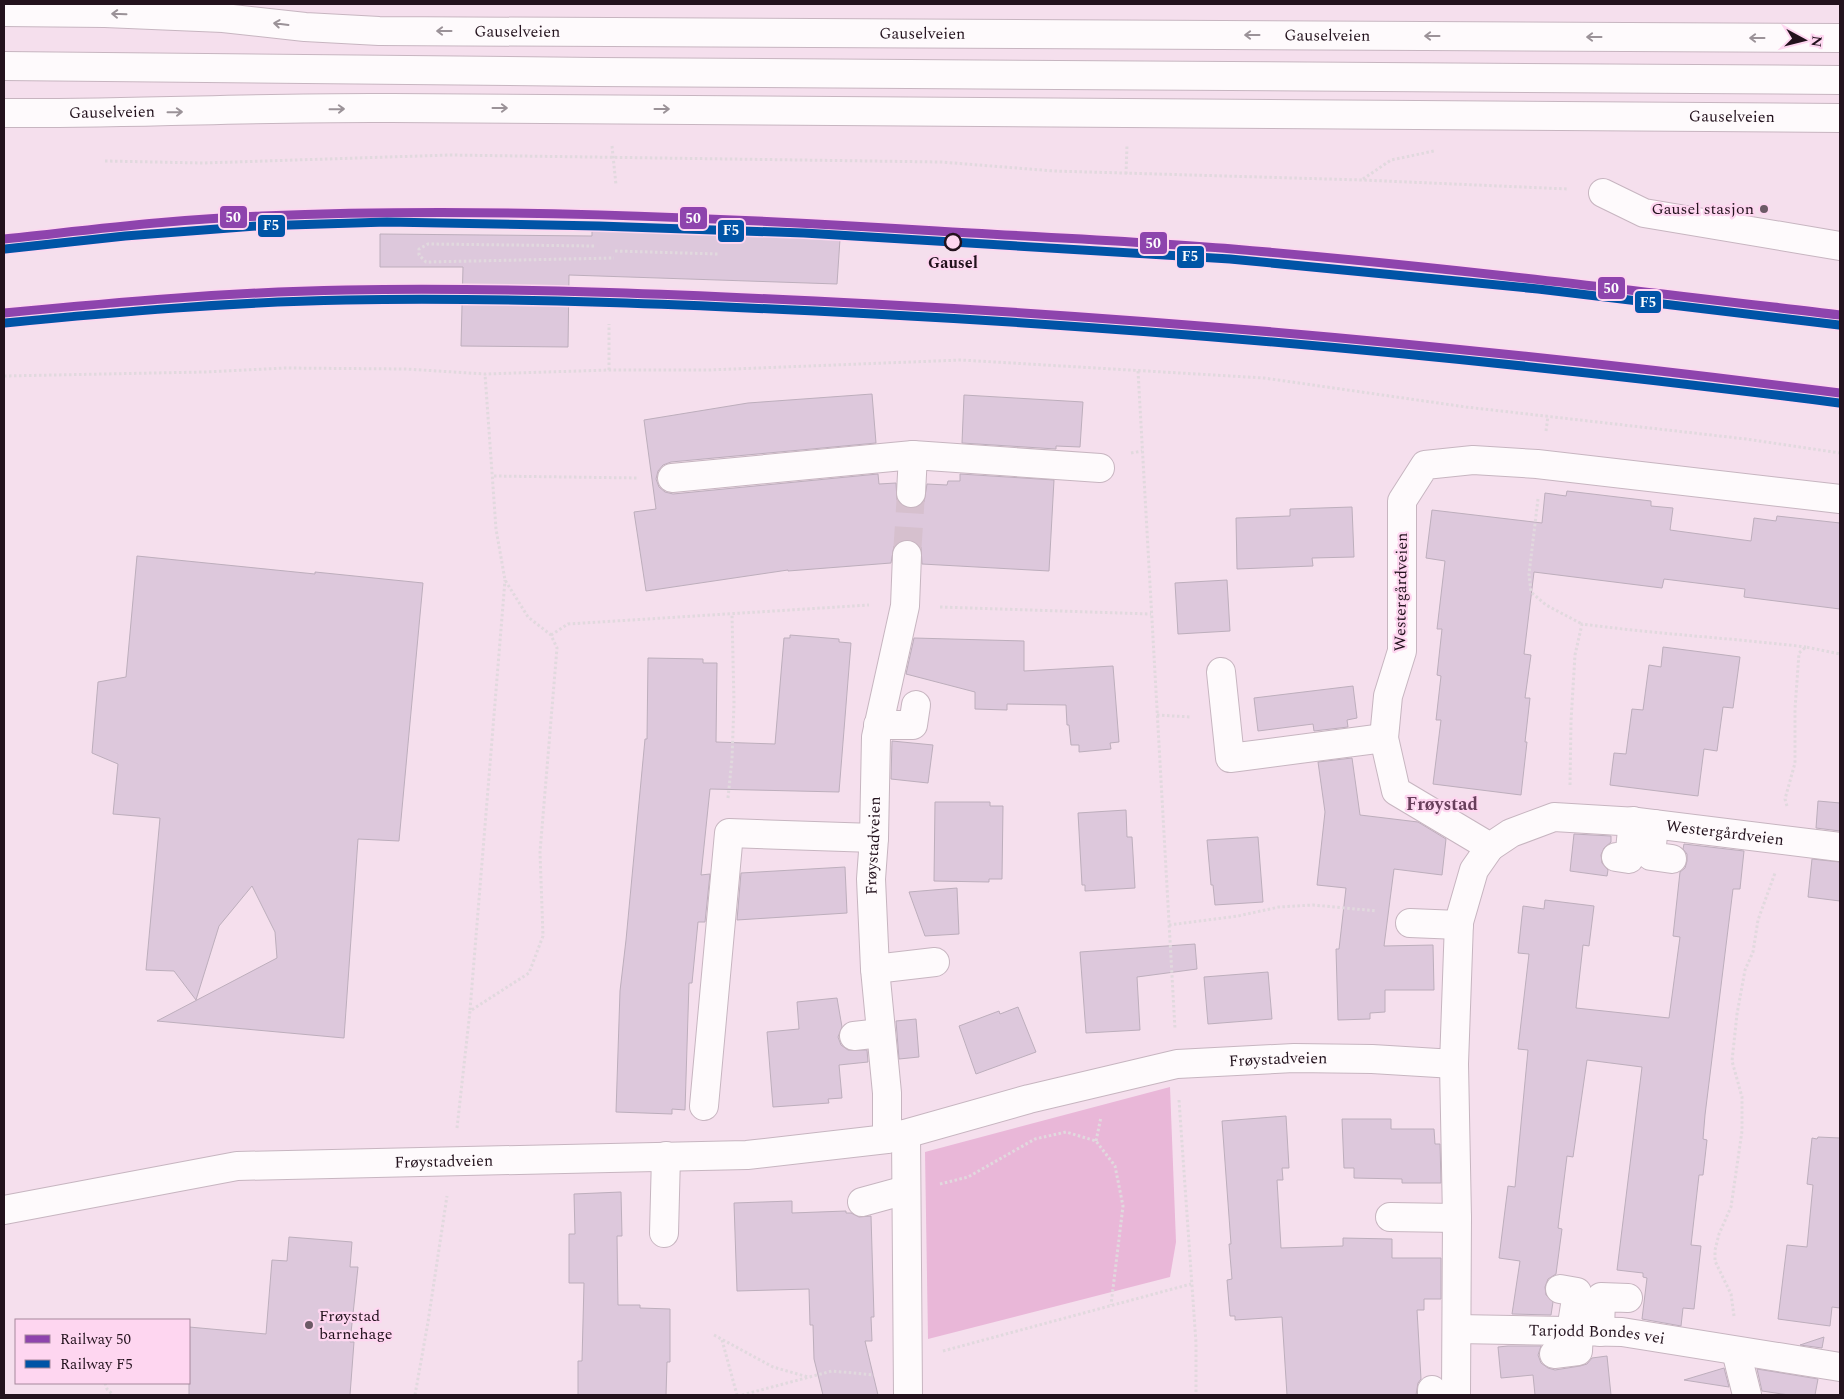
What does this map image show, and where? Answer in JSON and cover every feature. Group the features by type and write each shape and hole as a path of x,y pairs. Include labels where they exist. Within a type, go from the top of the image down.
{"street":[{"name":"Gauselveien","path":"4,12 105,13 223,18 305,27 379,31 1840,38"},
{"path":"4,66 1840,80"},
{"name":"Gauselveien","path":"4,113 105,114 384,108 1522,114 1840,118"},
{"path":"1604,193 1644,213 1840,246"},
{"path":"672,478 914,455 1100,468"},
{"path":"912,493 914,455"},
{"name":"Westergårdveien","path":"1840,499 1542,465 1472,460 1425,465 1402,501 1402,651 1388,696 1384,738 1396,791 1490,847 1512,833 1554,816 1643,823 1840,847"},
{"name":"Frøystadveien","path":"896,1136 887,1093 881,1033 875,969 871,879 874,838 876,737 905,606 907,555"},
{"path":"1221,672 1230,758 1384,738"},
{"path":"878,725 913,725 916,705"},
{"path":"1616,857 1629,859 1643,823"},
{"path":"1643,823 1651,856 1672,859"},
{"path":"704,1106 730,834 874,838"},
{"path":"1440,1394 1457,1330 1454,1064 1459,925 1474,870 1490,847"},
{"path":"1410,923 1459,925"},
{"path":"875,969 935,962"},
{"path":"854,1036 881,1033"},
{"name":"Frøystadveien","path":"4,1210 237,1166 747,1155 896,1136 1029,1099 1177,1064 1294,1058 1372,1059 1454,1064"},
{"path":"896,1136 906,1190 908,1395"},
{"path":"664,1232 666,1156"},
{"path":"862,1202 906,1190"},
{"path":"1390,1217 1457,1218"},
{"path":"1560,1289 1577,1292 1583,1331"},
{"path":"1554,1354 1578,1351 1583,1331 1601,1297 1628,1298"},
{"name":"Tarjodd Bondes vei","path":"1457,1330 1622,1332 1840,1367"},
{"path":"1736,1351 1747,1395"}],"path":[{"path":"1126,174 1128,137"},
{"path":"612,146 616,185"},
{"path":"1362,180 1390,160 1436,150"},
{"path":"105,161 203,163 450,155 942,162 1054,172 1557,187 1604,193"},
{"path":"594,246 428,244 419,249 419,255 426,262 614,258"},
{"path":"615,251 718,254"},
{"path":"609,324 609,370"},
{"path":"4,376 204,372 284,368 406,369 485,374 609,370 708,370 961,360 1264,378 1466,407 1746,439 1840,453"},
{"path":"1138,371 1177,1064 1196,1343 1196,1395"},
{"path":"456,1135 470,1011 505,580 496,529 494,476 485,374"},
{"path":"1548,416 1529,574 1531,592 1546,605 1582,624 1660,634 1806,647 1840,654"},
{"path":"494,476 672,478"},
{"path":"470,1011 529,973 542,936 540,852 557,648 552,635 528,616 505,580"},
{"path":"552,635 568,624 888,604 1151,614"},
{"path":"730,834 728,793 732,760 734,703 732,614"},
{"path":"1571,818 1571,721 1575,655 1582,624"},
{"path":"1736,1351 1732,1300 1725,1280 1715,1261 1715,1250 1719,1234 1731,1207 1742,1131 1742,1097 1732,1061 1737,1014 1745,970 1753,952 1758,920 1776,869 1790,815 1786,799 1795,763 1795,708 1800,653 1806,647"},
{"path":"1169,925 1238,916 1280,906 1313,905 1388,912 1410,923"},
{"path":"906,1190 935,1186 968,1177 1035,1139 1066,1132 1096,1141 1115,1166 1122,1206 1111,1305"},
{"path":"415,1395 447,1194"},
{"path":"742,1395 832,1371 881,1376 908,1365 1111,1305 1191,1284"},
{"path":"714,1335 774,1367 808,1377"},
{"path":"722,1340 737,1395"},
{"path":"105,1384 113,1395"}],"shaded area":[{"path":"1170,1087 1176,1242 1170,1277 928,1339 925,1152"}],"building":[{"path":"592,231 840,239 837,284 569,275 568,347 461,346 463,267 380,267 380,234 592,236"},
{"path":"872,394 876,443 671,462 663,465 658,471 656,479 659,487 665,492 673,494 878,474 879,484 896,483 897,500 903,506 911,509 918,507 924,502 927,484 947,485 948,481 960,481 960,474 1054,480 1049,571 922,564 921,547 907,539 899,541 894,546 891,563 788,570 646,591 634,512 656,509 644,420 748,403"},
{"path":"964,395 1083,402 1080,447 1056,446 1056,449 962,443"},
{"path":"1567,491 1651,501 1651,506 1673,508 1670,530 1751,541 1754,518 1776,521 1777,516 1840,523 1840,609 1744,597 1745,589 1664,579 1662,588 1534,572 1524,654 1531,655 1525,698 1530,698 1521,795 1433,784 1441,720 1436,720 1441,676 1437,675 1442,629 1437,629 1445,561 1426,558 1432,510 1542,523 1545,493 1566,496"},
{"path":"1352,507 1354,557 1312,558 1313,566 1237,569 1236,518 1290,516 1290,509"},
{"path":"137,556 423,583 399,841 358,839 344,1038 157,1021 277,958 275,932 252,886 219,926 196,1000 174,971 146,970 160,818 113,814 118,764 92,753 98,682 126,677"},
{"path":"1227,580 1230,631 1178,634 1175,583"},
{"path":"790,635 839,639 839,642 851,643 839,792 710,789 701,875 710,874 705,922 698,922 692,983 689,983 685,1110 672,1109 672,1114 616,1112 620,991 645,739 647,739 648,658 703,659 703,663 717,663 716,742 775,744 784,638 790,638"},
{"path":"914,638 1024,641 1024,671 1113,666 1119,742 1110,743 1111,749 1079,752 1079,745 1071,745 1066,705 1007,704 1007,710 975,709 975,692 906,674"},
{"path":"1663,647 1740,657 1733,708 1723,707 1717,751 1704,749 1698,796 1610,785 1614,753 1626,754 1632,709 1643,710 1649,665 1661,667"},
{"path":"1353,686 1357,718 1347,720 1348,727 1314,731 1313,724 1258,731 1254,698"},
{"path":"892,741 933,745 928,783 891,779"},
{"path":"1352,758 1360,815 1418,822 1446,839 1442,875 1394,869 1384,946 1433,945 1434,990 1385,990 1385,1012 1370,1013 1370,1019 1338,1020 1336,949 1339,949 1346,888 1317,885 1325,812 1318,762"},
{"path":"1818,801 1840,803 1840,831 1816,828"},
{"path":"935,802 990,802 990,806 1003,806 1002,879 989,879 989,882 934,881"},
{"path":"1126,810 1127,837 1132,837 1135,888 1085,891 1085,885 1082,885 1078,813"},
{"path":"1574,834 1611,836 1611,842 1604,848 1601,855 1602,863 1608,870 1607,876 1570,871"},
{"path":"1258,837 1263,902 1215,905 1213,885 1211,885 1207,840"},
{"path":"1684,844 1744,851 1740,889 1733,889 1705,1115 1703,1139 1707,1140 1703,1175 1699,1175 1691,1245 1701,1246 1694,1309 1683,1308 1681,1326 1642,1319 1647,1278 1643,1277 1643,1273 1617,1270 1642,1067 1587,1060 1573,1157 1567,1156 1558,1228 1562,1229 1556,1274 1548,1279 1545,1287 1546,1295 1553,1302 1551,1315 1512,1314 1520,1261 1499,1258 1508,1186 1515,1187 1528,1050 1518,1049 1529,954 1518,953 1523,906 1544,909 1545,900 1594,906 1589,946 1583,945 1576,1008 1669,1018 1680,937 1673,936 1680,872 1685,868 1687,861 1687,854 1683,849"},
{"path":"1812,859 1840,862 1840,901 1808,897"},
{"path":"845,867 847,913 737,920 741,873"},
{"path":"957,888 959,934 925,936 909,892"},
{"path":"1195,944 1197,969 1137,977 1140,1030 1086,1033 1080,952"},
{"path":"1268,972 1272,1019 1208,1024 1204,977"},
{"path":"837,998 842,1027 838,1037 841,1045 848,1050 867,1050 868,1062 839,1065 842,1098 828,1099 829,1103 773,1107 767,1032 799,1029 797,1002"},
{"path":"1018,1007 1036,1052 976,1074 959,1026 999,1011 1000,1014"},
{"path":"916,1019 919,1057 899,1059 896,1021"},
{"path":"1286,1116 1289,1168 1282,1168 1283,1180 1277,1180 1281,1248 1343,1246 1343,1238 1392,1239 1392,1258 1441,1258 1441,1299 1424,1299 1424,1310 1417,1310 1421,1379 1418,1383 1416,1395 1287,1395 1282,1317 1235,1320 1235,1316 1230,1316 1227,1280 1232,1279 1229,1244 1231,1244 1222,1121"},
{"path":"1342,1119 1391,1119 1391,1129 1434,1129 1435,1144 1440,1144 1441,1183 1402,1183 1402,1179 1354,1178 1354,1168 1344,1168"},
{"path":"1818,1137 1840,1138 1840,1308 1832,1307 1830,1326 1778,1319 1787,1245 1807,1247 1813,1185 1807,1184 1812,1138 1817,1139"},
{"path":"621,1192 622,1236 617,1236 618,1305 640,1305 640,1308 670,1309 670,1362 667,1362 666,1395 578,1395 578,1361 582,1361 584,1283 569,1283 569,1234 575,1234 574,1194"},
{"path":"792,1201 792,1213 846,1211 846,1213 859,1217 871,1216 874,1317 871,1317 872,1341 865,1341 878,1395 823,1395 814,1359 813,1325 810,1325 809,1289 737,1291 734,1203"},
{"path":"289,1237 352,1242 350,1267 358,1267 350,1342 354,1342 350,1395 189,1395 190,1327 266,1334 272,1260 287,1261"},
{"path":"1824,1337 1822,1348 1800,1345"},
{"path":"1541,1346 1538,1355 1541,1363 1555,1370 1580,1366 1587,1364 1592,1358 1607,1356 1611,1395 1535,1395 1533,1375 1501,1378 1498,1347"},
{"path":"1724,1368 1729,1387 1684,1380"},
{"path":"1757,1369 1818,1379 1815,1395 1789,1395 1762,1391"}],"tunnel":[{"path":"907,555 911,493"}],"rail line":[{"name":"50","path":"4,239 230,217 346,213 515,213 684,218 1122,241 1233,249 1461,271 1840,315"},
{"name":"F5","path":"5,249 125,236 257,226 387,222 599,226 804,233 1230,259 1538,289 1839,325"},
{"name":"50","path":"4,313 175,298 346,290 412,289 609,292 873,304 1115,319 1478,351 1840,393"},
{"name":"F5","path":"5,323 175,308 346,300 610,302 873,314 1115,329 1477,361 1839,403"}],"place":[{"name":"Gausel stasjon","path":"1764,209"},
{"name":"Gausel","path":"953,242"},
{"name":"Frøystad barnehage","path":"309,1325"}],"district":[{"name":"Frøystad","path":"1442,804"}]}
